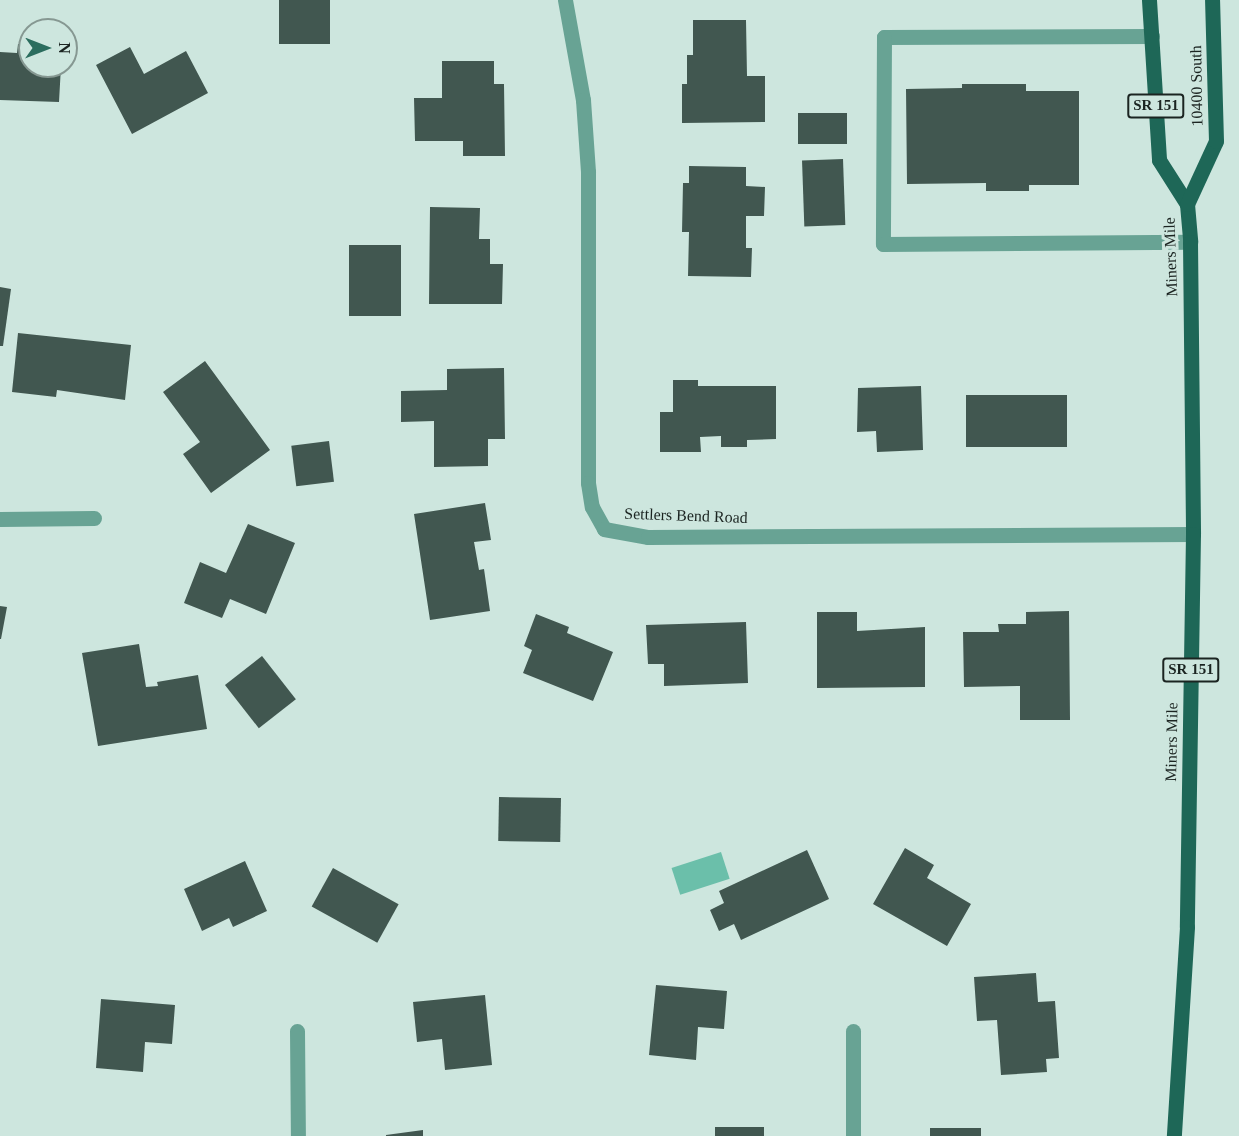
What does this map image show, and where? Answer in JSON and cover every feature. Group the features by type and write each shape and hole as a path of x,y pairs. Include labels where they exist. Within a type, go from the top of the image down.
{"main road":[{"name":"SR 151","path":"1149,0 1159,160 1187,204"},
{"name":"10400 South","path":"1187,204 1216,141 1212,0"},
{"name":"Miners Mile","path":"1174,1136 1187,927 1193,534 1190,242 1187,204"}],"street":[{"name":"Settlers Bend Road","path":"565,0 583,100 588,161 588,483 592,507 604,530 648,537 1193,534"},
{"path":"1152,36 884,37 883,244 1190,242"},
{"path":"0,519 94,518"},
{"path":"297,1031 298,1136"},
{"path":"853,1031 853,1136"}],"shaded area":[{"path":"721,852 730,879 680,895 672,868"}],"building":[{"path":"279,0 330,0 330,44 279,44"},
{"path":"693,20 746,20 747,76 765,76 765,122 682,123 682,84 687,84 687,55 693,55"},
{"path":"18,44 18,78 60,78 59,102 0,100 0,52 17,53"},
{"path":"130,47 144,74 186,51 208,93 132,134 96,65"},
{"path":"442,61 494,61 494,84 504,84 505,156 463,156 463,141 415,141 414,98 442,98"},
{"path":"962,84 1026,84 1026,91 1079,91 1079,185 1029,185 1029,191 986,191 986,183 907,184 906,89 962,88"},
{"path":"798,113 847,113 847,144 798,144"},
{"path":"843,159 845,225 804,226 802,160"},
{"path":"689,166 746,167 746,186 765,187 764,216 746,216 746,248 752,248 751,277 688,276 689,232 682,232 683,183 689,183"},
{"path":"430,207 480,208 479,239 490,239 490,264 503,264 502,304 429,304"},
{"path":"349,245 401,245 401,316 349,316"},
{"path":"0,287 11,289 3,346 0,346"},
{"path":"18,333 131,345 125,400 57,390 56,397 12,392"},
{"path":"205,361 270,450 211,493 183,454 200,442 163,392"},
{"path":"504,368 505,439 488,439 488,466 434,467 434,421 401,422 401,391 447,390 447,369"},
{"path":"673,380 698,380 698,386 776,386 776,439 747,440 747,447 721,447 721,436 700,437 701,452 660,452 660,412 673,412"},
{"path":"921,386 923,450 877,452 876,431 857,432 858,388"},
{"path":"966,395 1067,395 1067,447 966,447"},
{"path":"329,441 334,482 296,486 291,446"},
{"path":"485,503 491,540 474,542 479,570 484,569 490,611 430,620 414,514"},
{"path":"248,524 295,543 266,614 230,599 222,618 184,603 200,562 226,573"},
{"path":"0,606 7,607 1,639 0,639"},
{"path":"1069,611 1070,720 1020,720 1020,686 964,687 963,632 999,632 998,624 1026,624 1026,612"},
{"path":"817,612 857,612 857,631 925,627 925,687 817,688"},
{"path":"536,614 569,627 567,633 613,652 593,701 523,673 532,650 524,646"},
{"path":"746,622 748,683 664,686 664,664 648,664 646,625"},
{"path":"139,644 146,687 158,686 157,682 198,675 207,729 98,746 82,653"},
{"path":"262,656 296,699 259,728 225,685"},
{"path":"499,797 561,798 560,842 498,841"},
{"path":"905,848 934,865 927,878 971,904 947,946 873,904"},
{"path":"807,850 829,899 741,940 734,924 719,931 710,910 724,903 719,891"},
{"path":"245,861 267,911 233,927 229,918 202,931 184,889"},
{"path":"333,868 399,904 377,943 312,906"},
{"path":"1036,973 1038,1002 1055,1001 1059,1058 1046,1059 1047,1072 1001,1075 997,1020 977,1021 974,977"},
{"path":"656,985 727,991 724,1029 698,1027 696,1060 649,1055"},
{"path":"485,995 492,1065 445,1070 442,1039 417,1042 413,1002"},
{"path":"101,999 175,1005 172,1044 145,1042 143,1072 96,1068"},
{"path":"715,1127 764,1127 764,1136 715,1136"},
{"path":"930,1128 981,1128 981,1136 930,1136"},
{"path":"423,1130 423,1136 386,1136 386,1135"}]}
